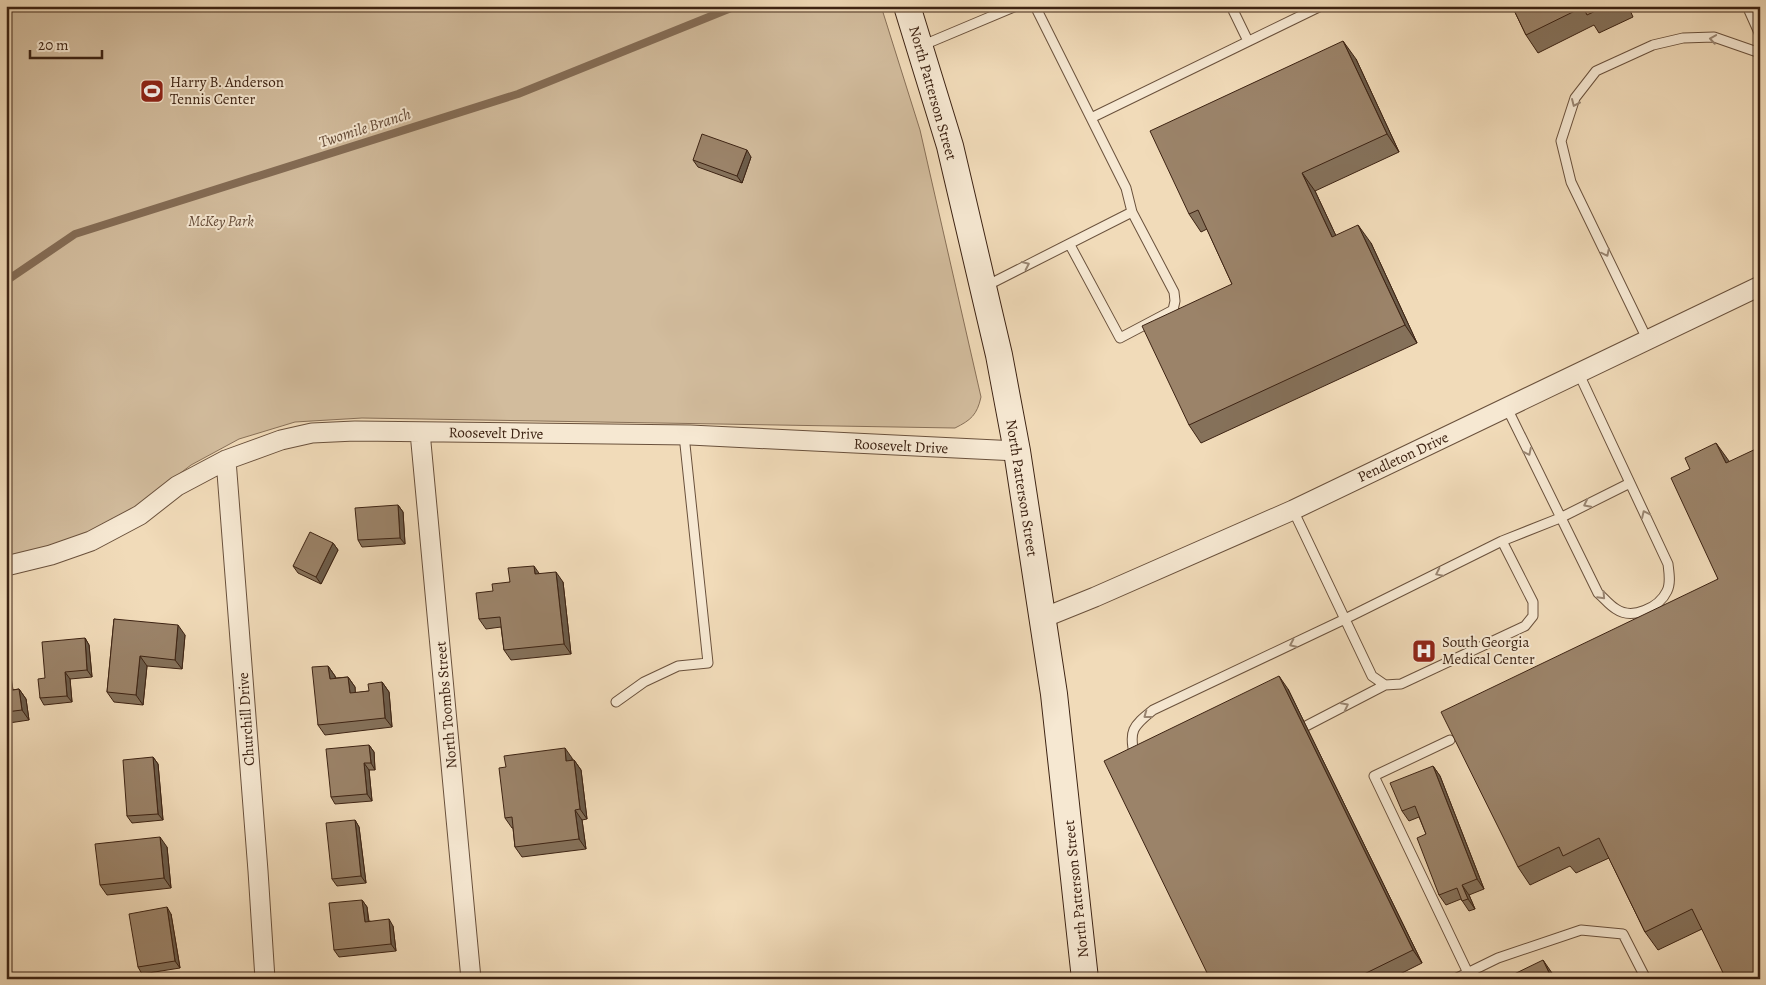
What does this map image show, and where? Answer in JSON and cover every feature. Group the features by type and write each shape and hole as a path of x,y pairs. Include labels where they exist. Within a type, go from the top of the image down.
{"main road":[{"name":"North Patterson Street","path":"907,6 950,146 999,355 1054,694 1080,917 1085,979"}],"street":[{"name":"Pendleton Drive","path":"1042,618 1094,598 1293,510 1760,286"},
{"name":"Roosevelt Drive","path":"6,566 51,555 91,541 140,515 177,486 226,460 281,440 312,433 420,432 684,435 1016,452"},
{"name":"North Toombs Street","path":"420,432 471,979"},
{"name":"Churchill Drive","path":"226,460 265,979"}],"lane":[{"path":"920,47 1016,6"},
{"path":"1035,6 1126,188 1132,212 1174,292 1173,310 1120,338 1070,245"},
{"path":"1231,6 1248,41"},
{"path":"1091,118 1320,6"},
{"path":"1747,6 1760,35"},
{"path":"1648,341 1571,182 1561,141 1575,98 1596,71 1653,45 1683,38 1714,37 1760,54"},
{"path":"983,288 1132,212"},
{"path":"1507,408 1598,593 1617,610 1634,614 1652,608 1666,593 1670,581 1668,564 1579,374"},
{"path":"616,702 644,682 678,666 708,663 684,435"},
{"path":"1137,762 1131,741 1136,723 1153,710 1345,619 1502,541 1560,518 1630,483"},
{"path":"1293,510 1372,676 1385,685"},
{"path":"1306,726 1385,685 1401,684 1525,626 1533,616 1533,602 1502,541"},
{"path":"1450,740 1374,776 1468,973"},
{"path":"1455,979 1498,958 1581,930 1623,934 1646,979"}],"green space":[{"name":"McKey Park","path":"6,6 881,6 920,130 981,397 978,408 969,419 955,428 362,418 295,422 239,439 191,465 128,513 61,545 6,556"}],"building":[{"path":"1512,6 1606,6 1587,15 1583,7 1526,35"},
{"path":"1343,41 1387,134 1302,173 1332,237 1358,225 1405,325 1189,425 1142,326 1232,284 1198,210 1189,214 1150,131"},
{"path":"702,134 747,150 737,176 693,160"},
{"name":"South Georgia Medical Center","path":"1716,443 1726,463 1760,447 1760,979 1726,979 1692,909 1645,932 1599,838 1563,856 1559,847 1518,867 1441,712 1718,579 1671,478 1690,469 1685,458"},
{"path":"398,505 400,538 358,540 355,508"},
{"path":"310,532 333,543 316,577 293,566"},
{"path":"534,566 535,574 556,572 564,644 504,650 500,617 479,619 476,593 493,591 492,584 510,582 508,568"},
{"path":"114,619 178,625 175,660 140,656 136,695 107,692"},
{"path":"85,638 87,670 65,672 67,696 40,698 38,679 45,678 42,642"},
{"path":"328,666 330,679 348,677 350,693 369,691 368,684 382,682 385,718 318,725 312,667"},
{"path":"1279,676 1413,950 1354,979 1210,979 1104,761"},
{"path":"6,682 7,691 19,689 22,710 6,712"},
{"path":"369,745 371,763 364,763 367,794 331,797 326,749"},
{"path":"565,748 566,761 574,760 580,809 575,810 579,839 515,847 512,817 505,818 499,768 506,767 504,756"},
{"path":"153,757 158,814 127,816 123,760"},
{"path":"1433,766 1477,879 1462,885 1468,899 1462,901 1457,888 1439,895 1417,838 1426,834 1415,806 1402,811 1390,783"},
{"path":"355,820 361,876 332,879 326,823"},
{"path":"160,837 164,878 100,885 95,844"},
{"path":"362,900 365,922 389,919 391,944 334,950 329,903"},
{"path":"167,907 175,961 138,967 129,914"},
{"path":"1543,960 1552,979 1504,979"},
{"path":"378,975 378,979 340,979"}],"waterway":[{"name":"Twomile Branch","path":"6,281 75,234 518,94 736,6"}],"place":[{"name":"Harry B. Anderson Tennis Center","path":"152,91"},
{"name":"South Georgia Medical Center","path":"1424,651"}]}
